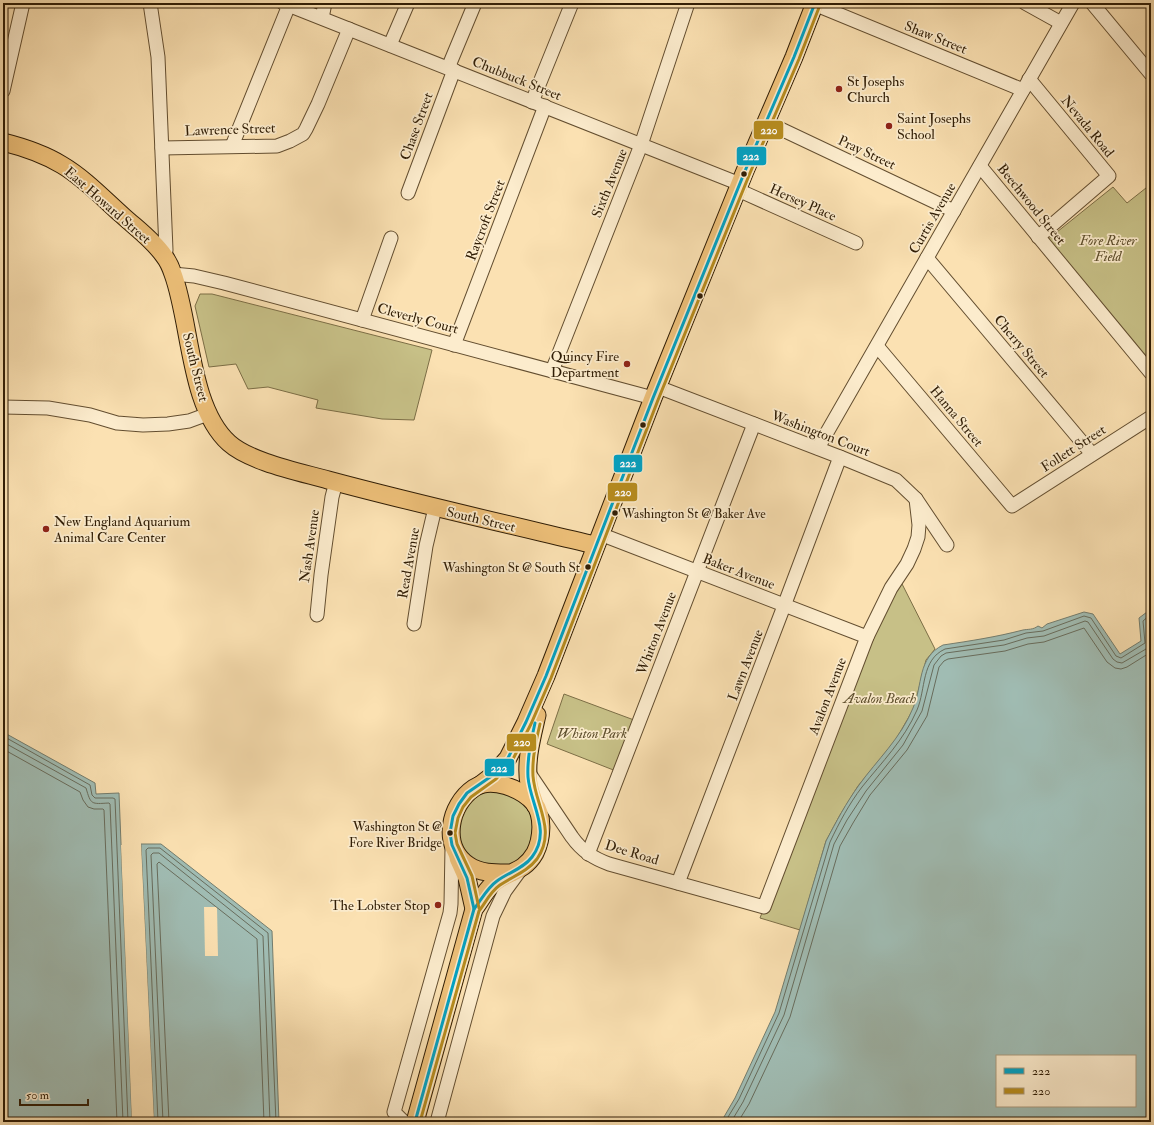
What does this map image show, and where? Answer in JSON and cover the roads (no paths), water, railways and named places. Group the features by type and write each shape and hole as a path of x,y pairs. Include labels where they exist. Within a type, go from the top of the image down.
{"main road":[{"path":"474,909 467,878 454,849 450,833 453,816 467,793 493,775 508,758 526,722 546,676 655,392 794,57 814,4"},
{"name":"East Howard Street","path":"3,142 37,153 62,165 88,185 145,236 165,257"},
{"name":"South Street","path":"165,257 173,274 187,328 198,382 208,414 216,428 230,443 243,452 254,458 294,471 435,508 598,540"},
{"path":"417,1114 474,909 492,885 517,870 532,857 540,838 541,825 529,785 528,773 531,742 546,676"},
{"path":"480,785 498,784 514,788 529,798 536,806"},
{"path":"454,849 468,865 475,869 485,872 517,870"}],"street":[{"path":"3,91 23,3"},
{"name":"South Street","path":"150,3 158,57 166,250 165,257"},
{"path":"322,18 325,3"},
{"path":"390,45 408,3"},
{"name":"Chase Street","path":"408,194 475,3"},
{"path":"532,102 572,3"},
{"name":"Sixth Avenue","path":"552,372 641,145 688,3"},
{"path":"1025,3 1061,23"},
{"name":"Curtis Avenue","path":"818,448 1073,3"},
{"path":"1092,3 1151,74"},
{"path":"232,146 286,4"},
{"name":"Chubbuck Street","path":"286,4 545,106 739,187"},
{"name":"Shaw Street","path":"814,4 1026,84"},
{"name":"Lawrence Street","path":"162,148 277,146 303,134 318,104 349,29"},
{"name":"Nevada Road","path":"1026,84 1109,176 1038,237"},
{"name":"Raycroft Street","path":"454,345 545,106"},
{"name":"Pray Street","path":"766,122 954,211"},
{"name":"Beechwood Street","path":"980,166 1151,374"},
{"name":"Hersey Place","path":"739,187 856,243"},
{"path":"362,320 391,238"},
{"name":"Cherry Street","path":"927,258 1092,454"},
{"name":"Cleverly Court","path":"173,274 194,276 224,283 552,372 655,392"},
{"name":"Hanna Street","path":"877,346 1012,506"},
{"name":"Washington Court","path":"655,392 754,424 896,480 916,499 947,545"},
{"path":"3,406 48,408 90,415 117,423 143,425 168,424 189,420 208,414"},
{"name":"Follett Street","path":"1012,506 1151,417"},
{"name":"Whiton Avenue","path":"588,854 754,424"},
{"name":"Lawn Avenue","path":"678,883 840,457"},
{"name":"Nash Avenue","path":"317,615 321,575 332,498 336,482"},
{"name":"Avalon Avenue","path":"764,907 867,638 891,588 907,564 914,550 918,537 919,525 916,499"},
{"name":"Read Avenue","path":"414,624 426,546 435,508"},
{"name":"Baker Avenue","path":"598,540 696,572 867,638"},
{"name":"Dee Road","path":"528,773 578,845 598,860 764,907"},
{"path":"404,1122 394,1112 450,913 454,849"},
{"path":"437,1122 493,916 517,870"}],"water":[{"path":"1151,609 1151,1122 721,1122 735,1098 775,1012 826,841 854,792 895,739 908,719 916,699 925,665 935,650 943,645 993,637 1032,629 1038,626 1042,628 1047,624 1084,612 1093,614 1120,654 1141,641 1139,618"},
{"path":"3,732 95,783 96,794 119,793 132,1122 3,1122"},
{"path":"141,844 161,844 272,931 279,1122 154,1122"}],"place":[{"name":"St Josephs Church","path":"839,89"},
{"name":"Saint Josephs School","path":"889,126"},
{"name":"Quincy Fire Department","path":"627,364"},
{"name":"Washington St @ Baker Ave","path":"615,513"},
{"name":"New England Aquarium Animal Care Center","path":"46,529"},
{"name":"Washington St @ South St","path":"588,567"},
{"name":"Washington St @ Fore River Bridge","path":"450,833"},
{"name":"The Lobster Stop","path":"438,905"}],"park label":[{"name":"Fore River Field","path":"1108,248"},
{"name":"Avalon Beach","path":"880,698"},
{"name":"Whiton Park","path":"592,733"}]}
